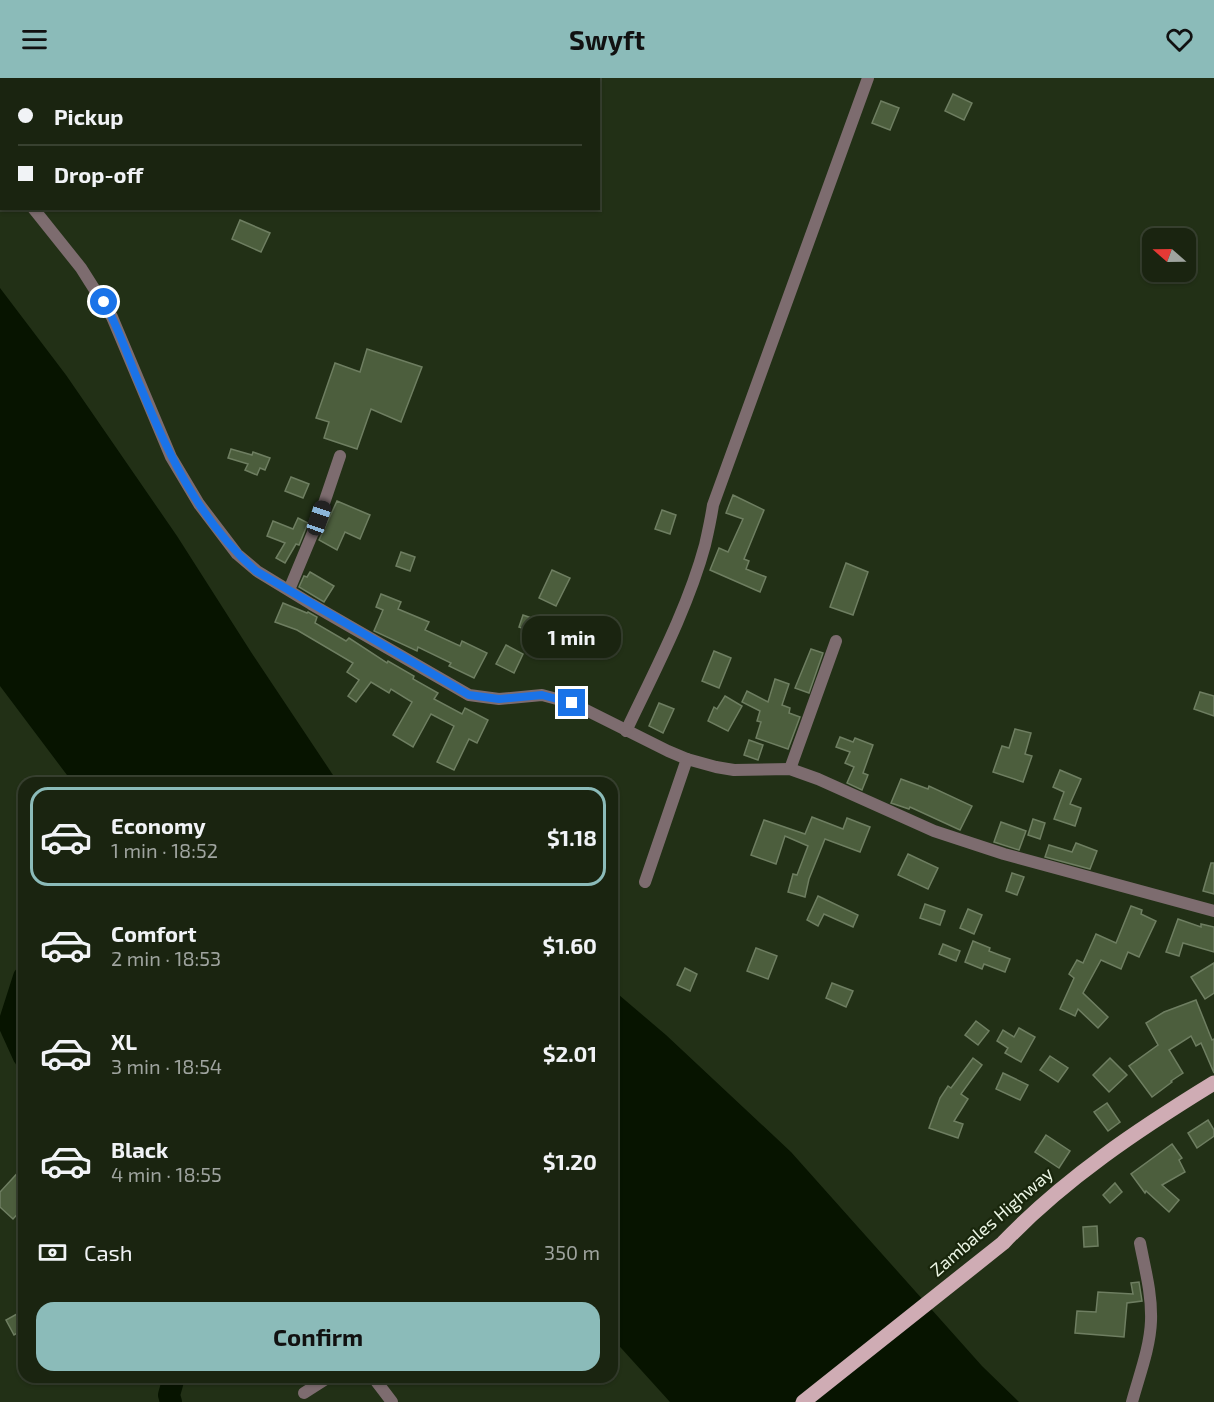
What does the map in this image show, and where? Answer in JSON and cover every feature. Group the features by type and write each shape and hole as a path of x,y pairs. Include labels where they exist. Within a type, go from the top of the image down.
{"main road":[{"name":"Zambales Highway","path":"803,1402 1003,1243 1032,1213 1073,1178 1181,1103 1214,1083"}],"street":[{"path":"626,731 678,618 696,571 705,545 713,505 867,78"},
{"path":"35,210 81,268 112,317 164,444 183,481 237,554 256,571 469,695 499,699 542,695 572,703 687,759 716,768 734,770 790,769 818,779 934,831 1004,854 1214,911"},
{"path":"289,590 319,518 340,456"},
{"path":"790,769 836,641"},
{"path":"645,882 687,759"},
{"path":"1132,1402 1148,1345 1151,1323 1151,1295 1140,1243"},
{"path":"304,1393 320,1383"},
{"path":"378,1383 392,1402"}],"shaded area":[{"path":"0,288 66,375 177,536 335,777 68,777 0,686"},
{"path":"618,994 666,1035 791,1152 982,1366 1019,1402 670,1402 618,1345"}],"building":[{"path":"953,94 972,103 964,120 945,111"},
{"path":"881,101 899,108 890,130 872,123"},
{"path":"240,220 270,233 261,252 232,239"},
{"path":"367,349 422,367 401,422 371,409 357,449 324,438 329,422 316,418 335,363 360,372"},
{"path":"231,449 252,455 253,452 270,458 265,470 260,468 257,475 245,470 248,464 228,458"},
{"path":"291,477 309,484 303,498 285,491"},
{"path":"733,495 764,510 744,559 749,561 746,569 766,577 760,592 710,570 719,548 728,552 743,519 726,513"},
{"path":"337,501 370,515 360,539 345,532 337,550 319,540"},
{"path":"662,510 676,515 670,534 655,529"},
{"path":"298,518 308,523 299,545 296,544 285,563 276,558 285,543 267,536 273,521 293,529"},
{"path":"401,552 415,557 410,571 396,566"},
{"path":"846,563 868,572 853,615 830,607"},
{"path":"552,570 570,578 556,606 539,598"},
{"path":"310,572 334,586 324,602 299,587 304,576 307,577"},
{"path":"381,594 401,602 398,609 429,622 425,630 460,646 462,641 487,653 474,678 449,666 451,663 418,647 417,651 374,631 383,610 376,607"},
{"path":"283,603 317,617 315,623 346,641 349,638 387,663 388,661 414,676 413,679 438,693 434,699 462,714 465,708 488,720 477,743 469,739 454,770 437,762 454,726 431,714 413,747 393,735 412,702 391,689 389,693 371,682 356,702 348,696 359,680 347,672 353,663 297,630 275,622"},
{"path":"523,615 548,624 543,636 519,627"},
{"path":"506,645 523,654 514,673 496,664"},
{"path":"811,649 823,653 809,693 795,688"},
{"path":"714,651 731,658 719,688 702,681"},
{"path":"775,679 789,684 782,705 790,708 789,713 800,717 788,749 756,738 761,722 757,721 760,711 742,702 747,691 768,702"},
{"path":"1200,692 1214,696 1214,716 1194,709"},
{"path":"725,696 742,706 728,731 708,721 714,707 717,709"},
{"path":"659,703 674,709 663,733 649,726"},
{"path":"1015,729 1031,733 1025,754 1032,756 1023,782 993,772 1002,746 1009,748"},
{"path":"840,737 853,742 855,738 873,745 863,773 868,775 862,790 847,783 854,767 845,763 850,752 836,747"},
{"path":"749,740 763,745 758,760 744,755"},
{"path":"1060,770 1081,779 1070,804 1081,808 1075,826 1054,819 1064,792 1053,787"},
{"path":"901,779 928,789 929,786 972,806 960,830 910,807 909,809 891,803"},
{"path":"812,817 843,829 847,818 870,827 860,852 825,839 809,879 805,897 788,892 793,874 797,875 808,846 785,836 776,864 751,855 764,820 805,834"},
{"path":"1033,819 1045,823 1040,839 1028,835"},
{"path":"1001,822 1026,831 1019,850 994,842"},
{"path":"1076,843 1097,851 1090,869 1045,857 1049,845 1072,852"},
{"path":"908,854 938,868 928,889 898,875"},
{"path":"1211,863 1214,863 1214,894 1203,891"},
{"path":"1012,873 1024,877 1017,895 1006,891"},
{"path":"818,896 858,915 853,927 824,914 818,926 807,920"},
{"path":"925,904 945,911 940,925 920,918"},
{"path":"1131,906 1142,910 1141,914 1156,921 1139,957 1128,952 1121,969 1101,960 1083,993 1108,1017 1098,1028 1078,1009 1075,1016 1060,1009 1074,978 1069,974 1077,960 1083,963 1096,934 1116,943"},
{"path":"968,909 982,915 974,934 960,928"},
{"path":"1178,919 1201,927 1201,924 1214,927 1214,952 1183,943 1179,956 1166,952"},
{"path":"973,941 990,948 989,951 1010,959 1005,972 984,964 982,969 965,962"},
{"path":"943,944 960,951 956,961 939,954"},
{"path":"756,948 777,956 768,979 747,971"},
{"path":"1214,963 1214,993 1205,999 1191,977"},
{"path":"685,968 697,974 690,991 677,985"},
{"path":"832,983 853,991 846,1007 826,998"},
{"path":"1196,1000 1212,1040 1214,1039 1214,1073 1201,1043 1196,1046 1191,1036 1169,1050 1183,1073 1152,1097 1129,1066 1158,1045 1146,1023 1164,1012"},
{"path":"976,1021 989,1031 978,1045 965,1035"},
{"path":"1019,1028 1035,1037 1021,1062 1005,1053 1008,1048 997,1041 1003,1030 1014,1037"},
{"path":"1050,1056 1068,1068 1058,1082 1040,1070"},
{"path":"973,1058 982,1065 961,1094 968,1099 954,1121 963,1124 958,1138 929,1128 940,1098 948,1086 951,1088"},
{"path":"1110,1058 1127,1075 1109,1092 1093,1075"},
{"path":"1003,1073 1028,1085 1020,1100 996,1089"},
{"path":"1107,1103 1120,1122 1108,1131 1094,1112"},
{"path":"1208,1120 1214,1130 1214,1136 1197,1148 1188,1133"},
{"path":"1046,1135 1070,1151 1059,1168 1035,1152"},
{"path":"1172,1144 1182,1158 1179,1160 1185,1172 1162,1185 1179,1200 1169,1212 1146,1191 1145,1193 1131,1174"},
{"path":"18,1172 18,1214 13,1219 0,1207 0,1192"},
{"path":"1115,1183 1122,1192 1110,1203 1103,1195"},
{"path":"1097,1226 1098,1246 1084,1247 1083,1227"},
{"path":"1139,1282 1142,1301 1127,1303 1124,1337 1075,1333 1077,1311 1096,1312 1098,1292 1133,1294 1131,1283"},
{"path":"18,1313 18,1333 14,1335 6,1320"}],"waterway":[{"path":"18,996 9,1024 18,1044"},
{"path":"171,1402 169,1395 172,1383"}],"route":[{"path":"104,302 123,341 164,444 183,481 237,554 256,571 469,695 490,699 542,695 572,703"}]}
